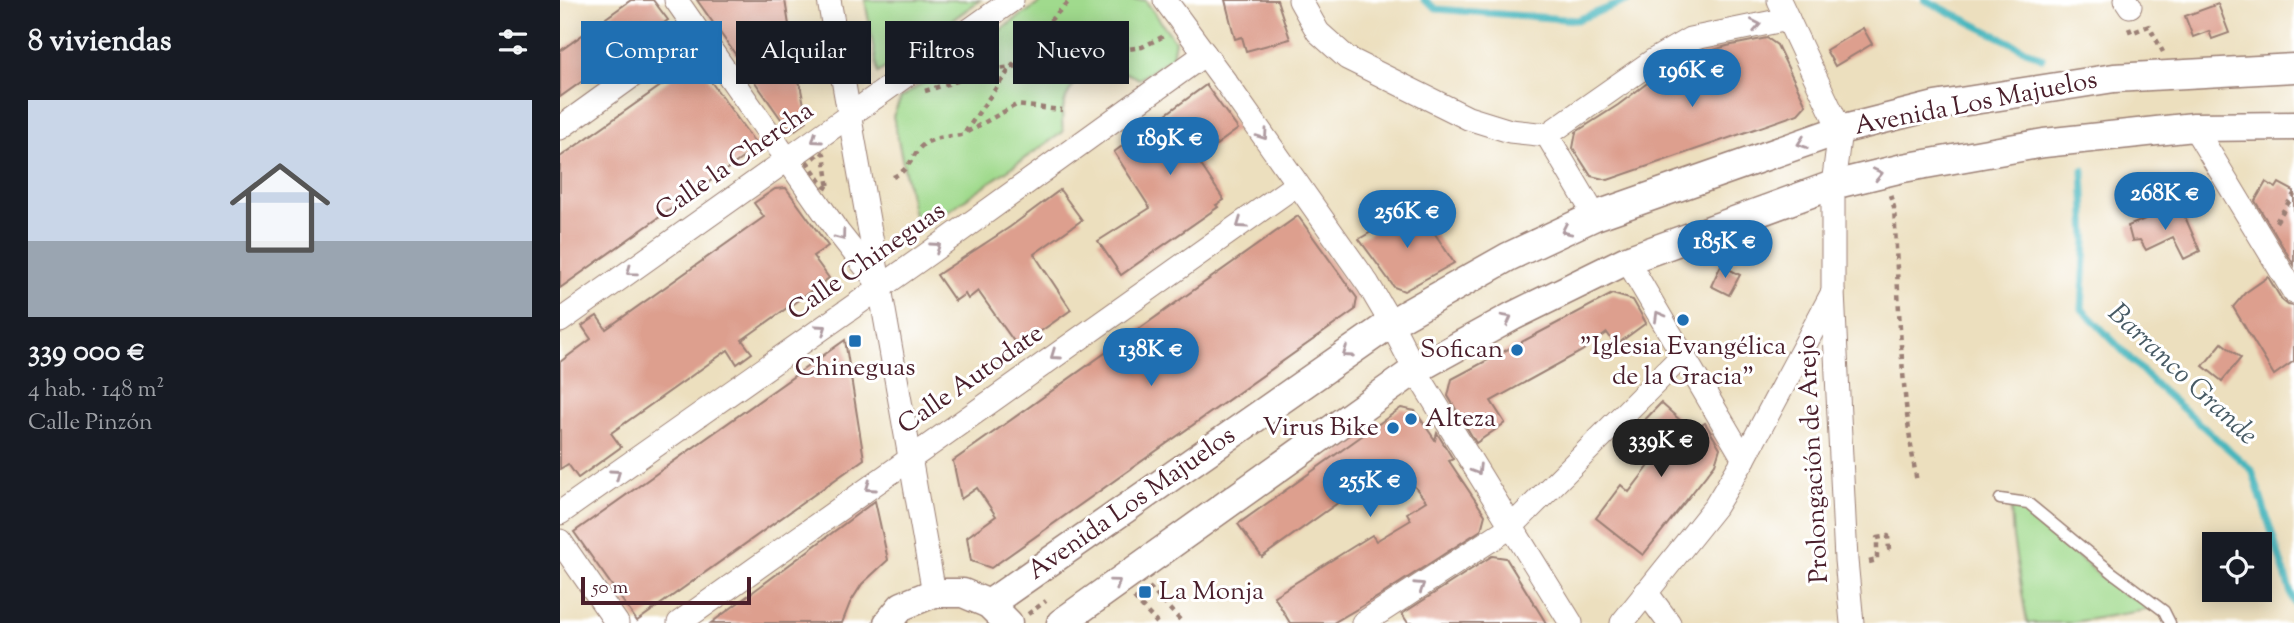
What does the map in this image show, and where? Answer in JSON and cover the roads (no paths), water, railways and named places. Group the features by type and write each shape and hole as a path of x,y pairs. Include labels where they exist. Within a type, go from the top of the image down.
{"street":[{"path":"676,0 690,21"},
{"path":"829,0 934,593"},
{"name":"Calle la Chercha","path":"560,321 1012,0"},
{"path":"1166,0 1368,284 1415,370 1571,623"},
{"path":"1300,0 1318,32 1347,58 1468,118 1510,131 1547,135 1654,60 1690,39 1783,9 1840,130"},
{"name":"Calle Chineguas","path":"560,513 1205,54"},
{"path":"722,66 838,232 881,287"},
{"name":"Avenida Los Majuelos","path":"998,613 1391,323 1508,257 1595,216 1840,130 1935,106 2114,78 2294,68"},
{"path":"560,128 621,84"},
{"name":"Avenida Los Majuelos","path":"1061,623 1415,370 1513,316 1627,260 1833,185 1903,168 2044,143 2194,127 2294,126"},
{"path":"2194,127 2294,292"},
{"name":"Prolongación de Arejo","path":"1840,130 1833,185 1833,292 1846,560 1852,623"},
{"path":"1547,135 1595,216"},
{"name":"Calle Autodate","path":"679,623 1297,184"},
{"path":"1627,260 1744,459"},
{"path":"1622,623 1715,507 1744,459 1833,292"},
{"path":"1363,623 1511,526 1682,356"},
{"path":"560,541 617,623"},
{"path":"1646,592 1669,623"},
{"path":"888,623 902,606 934,593 963,593 998,613"}],"lane":[{"path":"2000,499 2028,503 2164,611 2170,623"}],"waterway":[{"name":"Barranco Grande","path":"1424,0 1436,9 1577,20 1629,0"},
{"name":"Barranco Grande","path":"1925,0 2042,58"},
{"name":"Barranco Grande","path":"2083,170 2086,239 2082,309 2158,387 2252,470 2294,603"}],"place":[{"name":"\"Iglesia Evangélica de la Gracia\"","path":"1683,320"},
{"name":"Chineguas","path":"855,341"},
{"name":"Sofican","path":"1517,350"},
{"name":"Alteza","path":"1411,419"},
{"name":"Virus Bike","path":"1393,428"},
{"name":"La Monja","path":"1145,592"}]}
